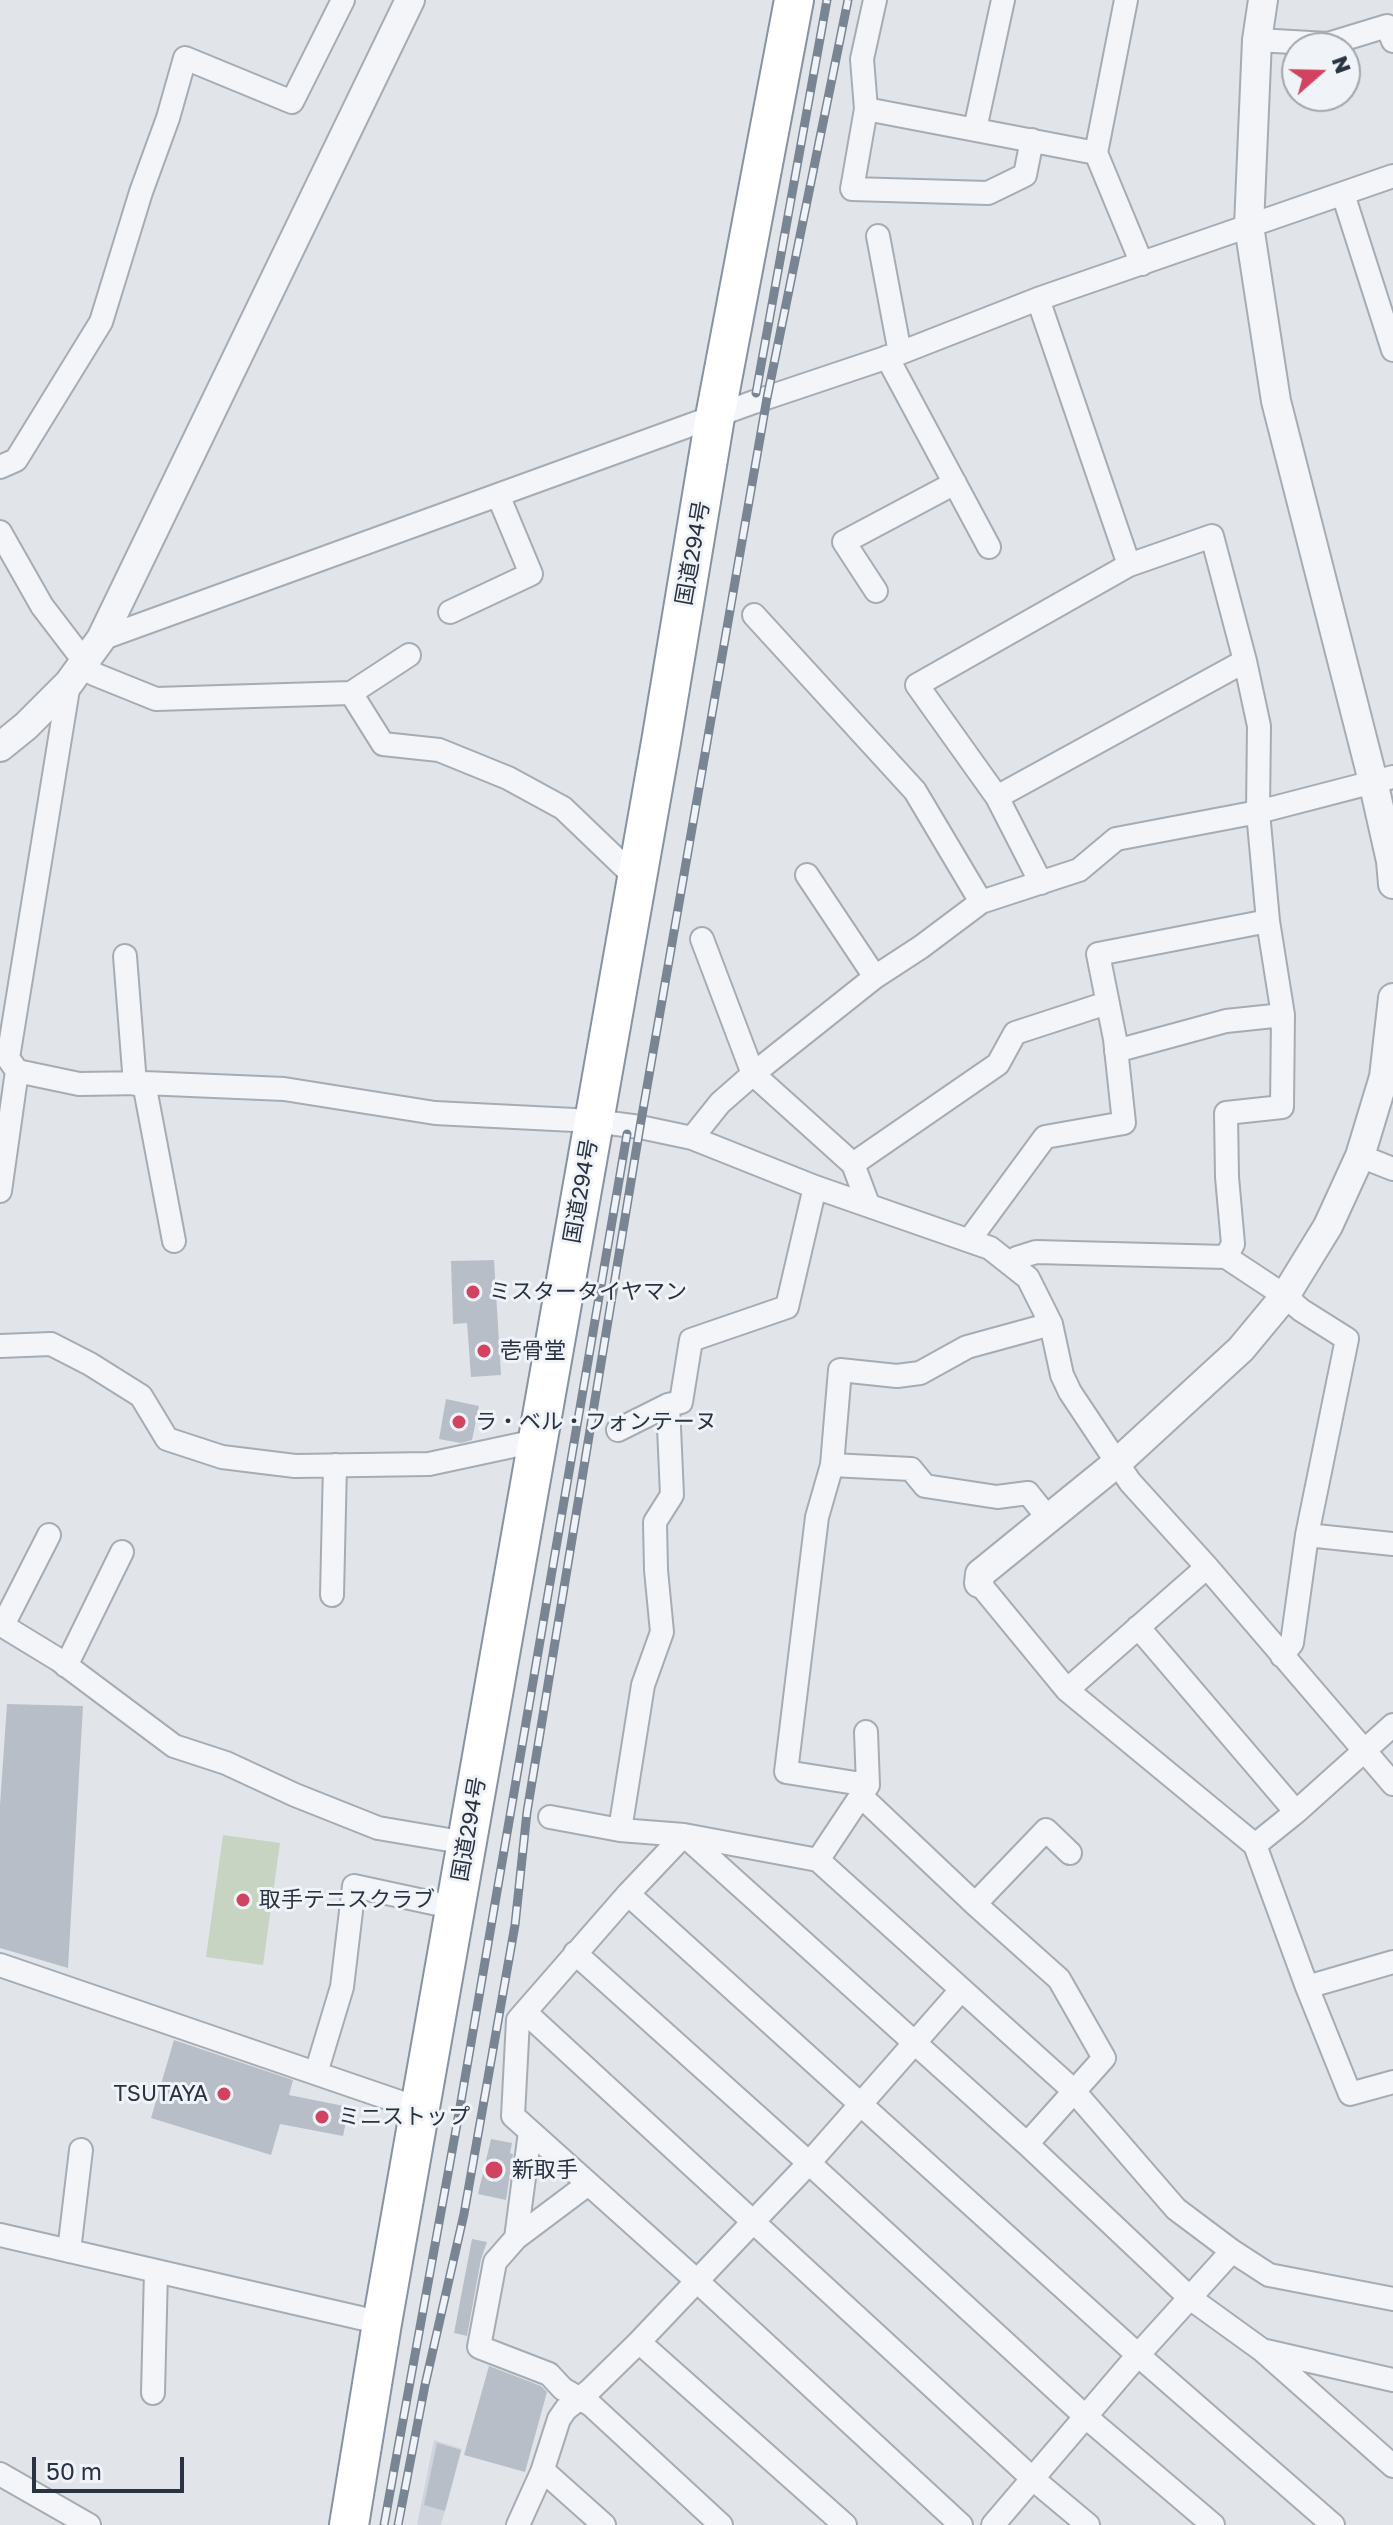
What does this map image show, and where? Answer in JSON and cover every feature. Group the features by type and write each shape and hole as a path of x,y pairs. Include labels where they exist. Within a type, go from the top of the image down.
{"highway":[{"name":"国道294号","path":"349,2525 715,417 794,0"}],"street":[{"path":"0,467 16,460 101,322 185,58 292,102 343,0"},
{"path":"0,747 13,726 76,672 101,639 410,0"},
{"path":"875,0 862,59 866,109 852,189 988,193 1025,175 1032,140"},
{"path":"975,129 1003,0"},
{"path":"1126,0 1096,153 1142,264"},
{"path":"1263,0 1257,40 1249,226 1276,401 1383,779 1393,884"},
{"path":"1257,40 1328,44 1387,26 1393,41"},
{"path":"866,109 1096,153"},
{"path":"101,639 893,355 1038,299 1393,176"},
{"path":"1343,194 1393,350"},
{"path":"878,236 893,355 989,547"},
{"path":"1038,299 1129,565"},
{"path":"876,591 844,542 955,483"},
{"path":"450,612 531,574 498,495"},
{"path":"0,532 76,672 8,1061 0,1191"},
{"path":"1041,883 997,797 917,685 1129,565 1212,536 1259,726 1258,812 1268,921 1283,1015 1282,1107 1226,1113 1227,1177 1233,1244 1226,1257"},
{"path":"754,615 915,791 981,902"},
{"path":"76,672 94,674 156,699 351,693 409,655"},
{"path":"997,797 1245,661"},
{"path":"351,693 383,744 439,750 508,778 563,808 636,878"},
{"path":"692,1138 720,1103 753,1074 875,977 981,902 1079,870 1116,839 1258,812 1383,779"},
{"path":"807,875 875,977"},
{"path":"970,1239 1045,1137 1124,1123 1116,1051 1098,954 1268,921"},
{"path":"702,939 753,1074 853,1164 868,1204"},
{"path":"125,956 139,1084 174,1241"},
{"path":"1393,998 1384,1077 1360,1156 1328,1226 1285,1296 1241,1349 1118,1462 980,1574 979,1583 1067,1690 1255,1845 1350,2094 1393,2082"},
{"path":"853,1164 998,1064 1015,1033 1107,1003"},
{"path":"1116,1051 1226,1021 1283,1015"},
{"path":"8,1061 79,1084 284,1089 435,1113 628,1125 692,1138 815,1187 990,1248 1028,1278 1051,1324 1062,1375 1130,1482 1393,1784"},
{"path":"1360,1156 1393,1169"},
{"path":"618,1430 668,1405 681,1402 691,1340 787,1307 815,1187"},
{"path":"1011,1263 1036,1252 1226,1257 1347,1339 1307,1535 1292,1643 1282,1656"},
{"path":"1027,2144 1104,2058 1059,1979 975,1904 865,1791 786,1772 817,1517 832,1465 840,1370 897,1376 920,1373 967,1347 1051,1324"},
{"path":"0,1346 51,1344 141,1396 167,1439 222,1457 295,1466 429,1464 536,1441"},
{"path":"620,1830 643,1685 662,1632 655,1522 672,1495 668,1405"},
{"path":"332,1595 335,1465"},
{"path":"832,1465 911,1469 925,1486 997,1497 1028,1493 1048,1518"},
{"path":"49,1535 1,1625 66,1666 174,1746 226,1763 378,1828 467,1843"},
{"path":"1307,1535 1393,1544"},
{"path":"66,1666 122,1552"},
{"path":"1067,1690 1207,1567"},
{"path":"1138,1627 1296,1812"},
{"path":"1255,1845 1393,1725"},
{"path":"818,1860 865,1791 866,1732"},
{"path":"550,1817 620,1830 684,1835 818,1860 1073,2090 1176,2209 1269,2275 1393,2299"},
{"path":"975,1904 1046,1830 1070,1853"},
{"path":"684,1835 518,2020 513,2116 961,2525"},
{"path":"684,1835 1027,2144 1190,2298 1262,2350 1393,2466"},
{"path":"316,2073 342,1987 354,1886 456,1908"},
{"path":"628,1894 1138,2355 1333,2525"},
{"path":"575,1953 1086,2417 1213,2525"},
{"path":"1307,1987 1393,1962"},
{"path":"0,1965 420,2109"},
{"path":"518,2525 542,2472 559,2419 566,2409 639,2342 809,2163 961,1990"},
{"path":"525,2012 1033,2479 1088,2525"},
{"path":"516,2238 530,2132"},
{"path":"69,2251 81,2150"},
{"path":"588,2184 516,2238 495,2262 479,2347 549,2374 563,2389 591,2405 721,2525"},
{"path":"0,2235 382,2323"},
{"path":"993,2525 1138,2355 1232,2251"},
{"path":"153,2393 156,2271"},
{"path":"639,2342 845,2525"},
{"path":"1262,2350 1393,2380"},
{"path":"542,2472 604,2525"},
{"path":"0,2474 89,2525"}],"shaded area":[{"path":"434,2440 462,2449 441,2525 417,2525"}],"green space":[{"name":"取手テニスクラブ","path":"223,1835 280,1843 263,1965 206,1957"}],"building":[{"name":"ミスタータイヤマン","path":"494,1260 501,1375 471,1377 467,1323 453,1324 451,1261"},
{"name":"ラ・ベル・フォンテーヌ","path":"446,1399 479,1406 472,1440 461,1443 439,1439"},
{"path":"7,1704 83,1706 68,1968 0,1948 0,1805"},
{"name":"TSUTAYA","path":"174,2040 293,2080 289,2095 349,2107 343,2136 280,2124 271,2155 151,2118"},
{"path":"491,2139 512,2143 506,2200 478,2194"},
{"path":"472,2239 487,2242 467,2336 454,2333"},
{"path":"489,2366 541,2386 547,2392 525,2472 464,2455"},
{"path":"437,2443 461,2450 445,2511 424,2505"}],"railway":[{"path":"756,393 827,0"},
{"path":"398,2525 425,2385 464,2214 515,1925 527,1812 640,1127 767,398 848,0"},
{"path":"384,2525 459,2113 627,1134"}],"place":[{"name":"ミスタータイヤマン","path":"473,1292"},
{"name":"壱骨堂","path":"484,1351"},
{"name":"ラ・ベル・フォンテーヌ","path":"459,1422"},
{"name":"取手テニスクラブ","path":"243,1900"},
{"name":"TSUTAYA","path":"224,2094"},
{"name":"ミニストップ","path":"322,2117"},
{"name":"新取手","path":"494,2170"}]}
